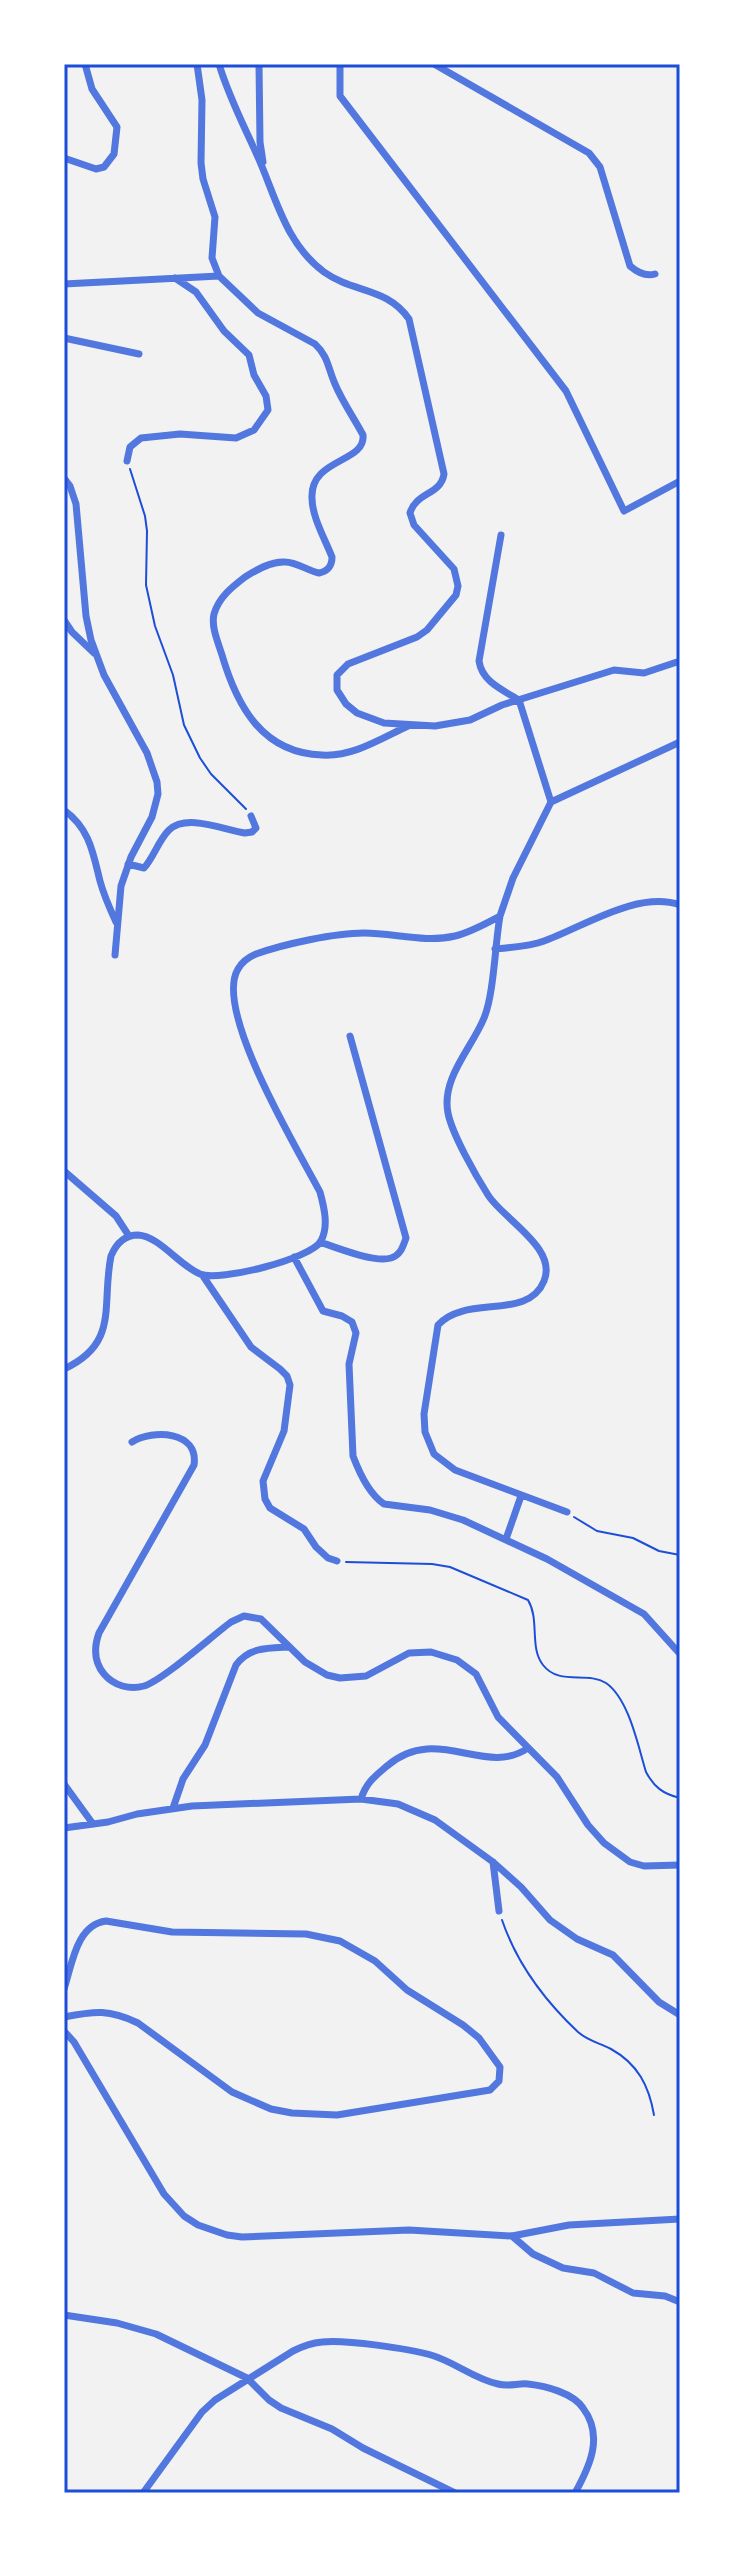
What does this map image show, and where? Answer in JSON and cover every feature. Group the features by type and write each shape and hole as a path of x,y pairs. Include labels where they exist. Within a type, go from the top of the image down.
{"street":[{"path":"64,158 96,169 104,167 114,154 117,127 92,89 85,64"},
{"path":"197,64 202,100 201,163 215,217 212,258 219,276 258,313 322,350 328,359 333,380 364,442 358,452 327,468 314,483 312,502 332,557 329,568 319,573 293,563 274,563 241,580 220,600 213,620 231,687 245,711 268,736 295,751 311,754 354,751 410,725"},
{"path":"219,64 283,221 299,248 312,262 342,283 394,301 409,319 444,474 439,487 424,495 412,507 411,519 454,569 458,586 451,602 427,630 409,641 348,664 337,675 340,697 357,713 384,723 453,724 614,670 644,673 680,661"},
{"path":"259,64 260,142 265,172"},
{"path":"340,64 340,96 566,391 624,511 680,481"},
{"path":"434,64 584,149 600,167 630,266 640,274 655,274"},
{"path":"64,284 219,276"},
{"path":"127,461 130,447 141,438 180,434 236,438 254,430 268,410 266,396 254,375 249,355 219,325 196,292 175,278"},
{"path":"64,338 139,354"},
{"path":"64,478 74,496 86,616 96,655 123,713 147,753 157,782 156,806 128,864 121,886 115,955"},
{"path":"501,535 480,669 488,680 519,700 551,802"},
{"path":"64,620 96,655"},
{"path":"567,1512 444,1464 434,1454 425,1432 424,1414 438,1325 453,1312 530,1299 545,1280 547,1269 536,1244 489,1196 455,1132 448,1113 447,1097 451,1080 485,1016 500,916 513,878 551,802 680,742"},
{"path":"64,810 77,821 91,843 105,898 117,925"},
{"path":"128,864 144,868 168,831 175,826 194,823 245,833 256,828 251,816"},
{"path":"495,949 542,942 587,921 646,902 680,905"},
{"path":"203,1276 221,1276 311,1252 320,1242 324,1230 325,1211 320,1192 245,1046 233,1004 232,983 239,966 254,954 362,933 453,937 500,916"},
{"path":"320,1242 374,1258 392,1258 403,1250 406,1238 350,1036"},
{"path":"64,1171 116,1216 129,1236"},
{"path":"64,1369 89,1354 101,1338 111,1256 121,1241 129,1236 146,1236 203,1276 251,1347 287,1376 290,1385 284,1431 262,1489 270,1508 304,1529 316,1547 328,1558 337,1561"},
{"path":"294,1257 323,1311 352,1322 356,1333 349,1364 353,1456 378,1500 384,1504 430,1510 463,1520 547,1559 644,1614 680,1654"},
{"path":"132,1442 141,1437 178,1436 190,1444 195,1457 194,1465 99,1633 95,1652 107,1678 124,1687 152,1683 231,1622 244,1616 253,1616 268,1623 289,1647 316,1670 340,1678 366,1676 398,1657 420,1652 457,1660 476,1674 498,1717 564,1786 588,1825 616,1854 644,1866 680,1865"},
{"path":"506,1539 521,1496"},
{"path":"173,1808 183,1779 205,1745 241,1657 258,1649 289,1647"},
{"path":"361,1799 366,1784 396,1758 408,1752 436,1747 474,1755 515,1757 528,1748"},
{"path":"64,1784 93,1824"},
{"path":"64,1828 173,1808 361,1799 390,1802 435,1820 493,1862 521,1887 550,1920 577,1939 613,1955 659,2002 680,2015"},
{"path":"493,1862 499,1911"},
{"path":"64,1989 80,1939 90,1926 98,1922 172,1932 322,1936 359,1950 407,1990 463,2025 491,2053 500,2067 499,2081 490,2090 337,2115 292,2113 271,2109 232,2092 125,2016 95,2010 64,2017"},
{"path":"64,2031 74,2042 164,2194 184,2216 210,2230 242,2237 409,2230 512,2236 569,2225 680,2219"},
{"path":"512,2236 533,2254 563,2268 594,2273 633,2293 665,2296 680,2302"},
{"path":"64,2315 135,2327 156,2334 249,2379 281,2408 332,2429 363,2448 455,2493"},
{"path":"143,2493 202,2412 293,2351 306,2345 333,2341 431,2355 485,2381 511,2386 530,2384 563,2393 577,2401 584,2408 593,2431 592,2456 575,2493"}],"path":[{"path":"127,461 145,516 146,585 155,626 173,675 184,725 211,774 251,816"},
{"path":"567,1512 597,1531 633,1538 659,1551 680,1555"},
{"path":"337,1561 450,1567 528,1600 534,1609 537,1654 544,1667 555,1675 597,1679 607,1684 624,1706 651,1781 658,1790 680,1798"},
{"path":"499,1911 511,1947 543,1997 579,2033 625,2058 646,2084 654,2115"}]}
